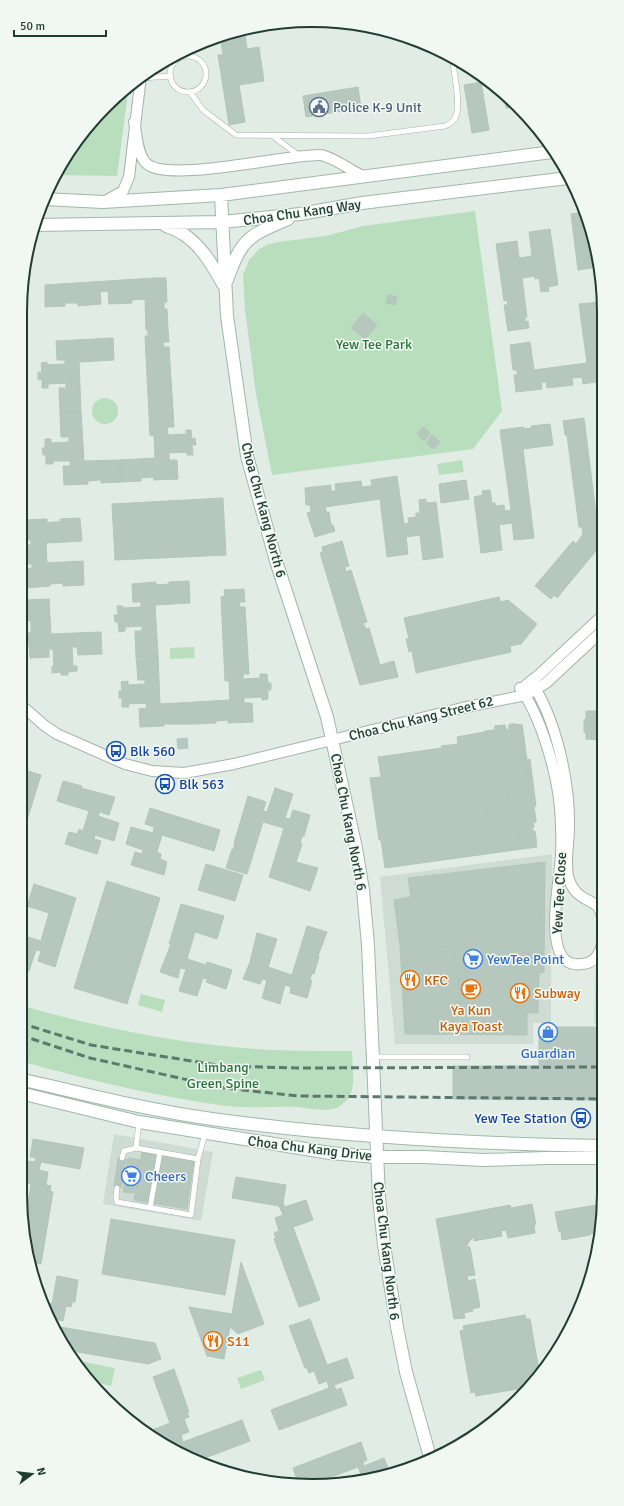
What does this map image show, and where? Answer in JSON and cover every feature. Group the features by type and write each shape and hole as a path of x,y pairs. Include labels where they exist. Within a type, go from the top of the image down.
{"main road":[{"name":"Choa Chu Kang Way","path":"51,199 103,202 221,195 548,153"},
{"name":"Choa Chu Kang Way","path":"41,225 222,222 300,214 362,204 564,179"},
{"name":"Choa Chu Kang North 6","path":"221,195 224,287 231,352 247,456 276,561 313,670 327,717 356,848 363,890 369,964 376,1157 384,1245 406,1372 429,1454"},
{"path":"224,287 234,261 244,244 255,233 300,214"},
{"path":"163,224 184,234 212,264 224,287"},
{"name":"Choa Chu Kang Drive","path":"27,1081 111,1101 212,1119 376,1137 597,1146"},
{"name":"Choa Chu Kang Drive","path":"27,1095 139,1122 205,1134 330,1153 376,1157 424,1157 483,1160 597,1158"}],"street":[{"path":"103,202 117,196 127,185 140,86"},
{"path":"134,122 142,157 146,163 160,170 228,166 321,155 328,157 363,176"},
{"name":"Choa Chu Kang Street 62","path":"27,710 45,726 57,734 125,764 152,771 184,773 234,764 510,697 523,692 534,685 597,621"},
{"name":"Choa Chu Kang Street 62","path":"534,685 546,683 597,636"},
{"name":"Yew Tee Close","path":"534,685 544,707 557,745 568,791 568,875 572,889 580,897 594,903 597,906"},
{"name":"Yew Tee Close","path":"523,692 539,723 557,786 561,854 557,885 556,938 559,951 565,960 572,964 586,964 597,956"}],"lane":[{"path":"175,62 172,66 171,76 176,87 182,91 190,92 197,90 202,85 205,78 203,64 190,56 185,57"},
{"path":"190,92 203,110 232,134 293,137 368,136 444,126 454,120 457,114 453,64"},
{"path":"152,77 171,76"},
{"path":"272,135 301,157"},
{"path":"372,1056 467,1057"},
{"path":"136,1148 139,1122"},
{"path":"117,1188 117,1202 191,1215 198,1159 205,1134"},
{"path":"122,1158 124,1151 136,1148 198,1159"},
{"path":"150,1208 160,1152"}],"shaded area":[{"name":"YewTee Point","path":"552,854 551,1023 533,1023 533,1044 395,1044 380,877"},
{"path":"597,965 597,1023 594,1023"},
{"path":"114,1134 213,1152 201,1221 103,1204"}],"green space":[{"path":"128,95 117,176 62,175 75,154 98,124 110,110"},
{"name":"Yew Tee Park","path":"475,211 502,411 473,449 272,475 256,394 245,310 243,275 249,260 258,250 266,245 278,242 326,236 363,226"},
{"path":"105,398 114,402 118,411 114,420 105,424 96,420 92,411 96,402"},
{"path":"462,460 464,472 439,475 437,464"},
{"path":"194,647 195,658 170,659 170,648"},
{"path":"141,994 165,1000 162,1012 138,1005"},
{"name":"Limbang Green Spine","path":"27,1007 107,1027 195,1043 267,1050 352,1051 353,1086 344,1103 339,1107 328,1110 297,1107 229,1106 143,1091 27,1063"},
{"path":"82,1362 115,1368 111,1386 99,1383"},
{"path":"261,1370 265,1380 241,1389 237,1378"}],"building":[{"path":"245,35 247,49 259,47 264,81 239,85 245,122 229,125 218,55 223,55 221,42"},
{"path":"481,83 489,130 472,133 464,85"},
{"path":"358,87 361,108 306,117 303,96"},
{"path":"505,102 511,108 506,108"},
{"path":"579,213 592,256 594,268 578,270 571,214"},
{"path":"550,229 558,285 548,287 549,291 541,292 539,278 535,279 535,276 522,278 527,317 525,317 525,322 528,321 529,328 508,331 504,305 508,305 507,300 504,301 496,244 517,241 519,258 532,256 529,232"},
{"path":"166,278 167,302 164,302 164,309 167,309 168,329 146,330 145,299 132,300 132,303 109,304 108,291 100,292 101,304 78,306 78,303 65,303 65,306 45,307 45,285"},
{"path":"388,295 397,297 395,305 386,303"},
{"path":"596,302 597,382 583,384 582,377 572,378 573,385 547,388 546,382 541,382 542,389 516,392 514,375 517,375 517,370 513,370 510,345 530,342 534,370 587,363 579,304"},
{"path":"363,313 377,325 365,339 351,328"},
{"path":"168,329 169,342 163,342 164,347 169,347 174,427 167,427 168,435 186,434 186,430 191,430 192,439 195,438 196,445 192,445 193,455 187,455 187,452 169,453 169,460 177,460 178,479 154,480 153,477 141,478 141,481 121,482 120,460 155,458 154,436 150,435 145,336 148,336 148,330"},
{"path":"113,338 114,360 79,362 81,412 60,412 59,388 66,388 66,383 48,384 48,388 42,388 42,379 38,380 38,372 42,372 41,363 47,362 47,365 65,364 65,360 57,360 56,341"},
{"path":"60,412 81,412 84,461 120,460 121,482 101,483 101,480 88,481 88,484 64,485 63,466 70,466 70,461 53,461 53,464 46,464 46,455 43,455 42,448 45,448 45,439 51,439 51,443 69,442 69,437 61,437"},
{"path":"584,418 597,522 597,550 557,598 554,595 551,599 535,586 573,541 576,544 583,534 582,527 579,527 567,435 565,435 563,421"},
{"path":"550,424 553,445 523,449 534,538 514,540 512,523 499,525 502,550 481,553 474,497 483,495 482,491 490,490 492,503 495,503 496,506 504,505 505,511 511,510 500,430 524,427 524,429 532,428 531,426"},
{"path":"423,427 430,433 424,441 417,434"},
{"path":"432,435 440,442 433,449 426,443"},
{"path":"397,476 404,524 409,523 408,518 416,517 416,513 420,513 419,500 426,499 426,503 436,502 443,557 423,560 420,535 406,537 408,554 387,557 380,499 325,507 327,513 329,512 331,525 333,525 335,531 315,537 307,513 311,512 310,505 306,505 305,488 331,485 331,491 336,491 335,484 361,481 362,487 372,486 371,480"},
{"path":"466,480 469,499 441,503 439,484"},
{"path":"223,498 226,555 115,560 112,504"},
{"path":"80,518 82,541 46,543 47,563 83,561 84,585 63,586 63,583 50,584 50,586 27,588 27,569 32,568 32,564 27,564 27,545 31,545 31,540 27,540 27,520 47,519 47,523 60,522 60,519"},
{"path":"342,541 349,566 345,567 346,572 351,570 367,622 363,623 366,629 369,628 380,665 394,661 398,677 360,685 320,553 323,552 322,547"},
{"path":"189,581 190,603 155,605 158,655 136,656 135,631 142,631 142,626 125,627 125,631 119,632 118,622 115,622 114,615 118,615 117,606 123,606 123,608 141,607 141,602 133,602 132,584 156,582 156,585 169,584 169,582"},
{"path":"244,589 245,602 239,602 240,607 245,607 249,674 243,674 243,679 260,678 260,674 267,674 268,683 271,683 271,690 268,690 268,699 262,700 262,697 244,698 244,703 252,703 253,722 228,723 228,720 216,721 216,723 196,724 195,702 230,700 229,681 225,681 221,597 225,596 224,590"},
{"path":"499,597 501,602 508,600 537,624 521,644 510,646 511,652 416,673 412,651 409,652 406,639 409,639 404,618"},
{"path":"49,599 51,634 101,632 102,654 78,655 77,647 72,647 73,666 77,666 77,671 68,672 68,675 61,675 61,672 52,673 52,666 54,667 53,649 49,649 49,657 30,658 28,633 31,633 31,620 28,621 27,600"},
{"path":"158,655 160,704 195,702 196,724 164,724 164,726 140,727 139,709 147,708 146,703 128,704 129,707 122,707 122,698 119,698 119,691 122,691 121,682 128,681 128,685 145,684 145,680 138,680 136,656"},
{"path":"586,711 597,711 597,740 586,739 586,733 584,732 584,720 586,719"},
{"path":"505,725 506,730 509,730 509,725 522,725 525,746 516,750 508,749 509,762 525,759 531,800 515,802 516,814 523,813 524,816 535,814 536,822 533,822 534,827 532,827 533,832 535,831 536,839 526,840 526,843 520,844 518,830 508,831 510,845 505,846 504,843 493,845 492,837 495,837 495,832 493,832 492,828 490,828 489,820 499,819 499,816 498,813 488,815 487,807 490,807 489,802 491,802 490,797 487,797 486,790 497,789 496,786 501,785 503,800 510,799 504,753 490,753 490,742 489,738 486,738 485,731 495,730 495,726"},
{"path":"505,725 506,730 509,730 509,725 522,725 527,760 530,759 536,806 534,806 536,822 533,822 534,827 532,827 533,832 535,831 537,847 385,868 381,840 379,840 370,778 381,777 378,757 442,748 441,746 458,744 457,737 495,730 495,726"},
{"path":"187,738 188,748 178,749 177,739"},
{"path":"27,771 41,775 27,820"},
{"path":"63,781 82,786 81,788 115,797 109,815 100,812 98,816 119,823 114,841 95,835 94,839 101,841 97,854 65,844 69,832 77,834 79,829 83,831 89,811 57,801"},
{"path":"275,788 293,794 285,818 290,819 293,810 310,815 304,836 302,836 300,843 302,844 296,862 318,868 310,891 269,877 284,828 263,822 247,874 226,868 232,849 233,850 248,796 266,802 263,811 267,812"},
{"path":"150,808 220,830 214,851 162,835 157,852 161,854 160,859 167,862 164,875 131,865 135,852 142,854 143,850 126,844 131,827 153,833 154,827 145,824"},
{"name":"YewTee Point","path":"545,862 544,972 539,973 538,1013 527,1013 527,1035 405,1034 400,945 394,900 411,897 408,878"},
{"path":"206,864 243,875 235,901 198,890"},
{"path":"496,876 528,876 528,892 542,892 542,904 538,904 541,935 530,935 530,954 494,954 494,932 483,933 483,891 496,891"},
{"path":"107,881 160,898 127,1004 74,988"},
{"path":"34,884 76,898 55,967 38,961 41,951 36,950 29,971 27,970 27,937 41,941 49,913 27,906"},
{"path":"181,904 224,916 217,939 195,932 187,959 206,965 207,962 232,970 226,989 206,982 207,979 203,978 197,996 179,991 186,969 180,968 178,978 160,972 171,944 169,944"},
{"path":"307,926 327,932 318,956 314,974 312,973 310,980 312,981 307,998 290,993 291,987 285,985 280,1004 262,998 267,980 262,979 260,984 243,979 250,962 257,933 277,939 268,967 292,975"},
{"path":"454,946 455,961 450,961 451,968 465,968 466,978 458,978 461,1010 448,1010 448,1000 437,1000 437,1015 418,1016 418,1008 405,1008 404,996 410,996 409,978 405,978 404,966 419,966 418,953 440,952 440,947"},
{"path":"539,1027 597,1027 597,1100 453,1099 453,1066 539,1066"},
{"path":"33,1139 84,1148 80,1169 41,1162 39,1170 48,1172 46,1185 51,1186 50,1191 53,1192 41,1264 36,1263 29,1231 28,1206 31,1184 27,1183 27,1161 35,1162 36,1158 30,1157"},
{"path":"142,1152 194,1161 187,1209 134,1200"},
{"path":"118,1158 126,1159 121,1188 114,1187"},
{"name":"Cheers","path":"128,1158 140,1160 134,1193 123,1192"},
{"path":"236,1177 286,1185 283,1203 285,1207 306,1200 313,1220 293,1227 320,1300 299,1307 274,1239 276,1238 274,1233 279,1231 275,1218 283,1215 279,1206 232,1198"},
{"path":"532,1204 536,1224 534,1225 535,1233 508,1238 506,1230 501,1231 502,1236 474,1241 474,1238 472,1238 467,1245 467,1247 470,1247 475,1275 467,1276 468,1281 475,1279 480,1307 472,1309 473,1311 464,1313 465,1318 454,1319 436,1219 510,1205 511,1208"},
{"path":"596,1205 594,1234 592,1233 590,1235 562,1240 561,1231 559,1232 555,1212"},
{"path":"111,1219 235,1240 225,1295 102,1274"},
{"path":"241,1262 264,1324 238,1334 230,1327 224,1359 207,1356 189,1307 232,1314"},
{"path":"57,1276 78,1280 75,1302 72,1302 71,1307 66,1306 63,1321 56,1319 49,1303 52,1304"},
{"path":"525,1315 526,1319 530,1319 538,1367 520,1389 476,1396 475,1392 471,1393 460,1331 464,1330 463,1326"},
{"path":"310,1319 327,1365 347,1358 354,1378 334,1385 336,1390 341,1388 347,1405 279,1430 271,1410 329,1388 327,1381 319,1384 314,1371 309,1373 307,1368 305,1368 289,1326"},
{"path":"60,1327 155,1343 161,1359 148,1364 75,1351"},
{"path":"174,1369 189,1412 187,1412 189,1417 184,1419 189,1432 181,1435 183,1442 242,1420 250,1441 205,1458 180,1447 178,1443 175,1444 169,1441 153,1430 170,1423 153,1377"},
{"path":"361,1442 367,1460 363,1462 364,1466 384,1458 388,1468 356,1476 361,1474 358,1467 328,1478 312,1479 296,1478 293,1468"}],"railway":[{"path":"27,1025 91,1045 223,1066 297,1068 597,1067"},
{"path":"27,1037 90,1058 224,1088 299,1096 597,1099"}],"place":[{"name":"Police K-9 Unit","path":"319,107"},
{"name":"Blk 560","path":"116,751"},
{"name":"Blk 563","path":"165,784"},
{"name":"YewTee Point","path":"473,959"},
{"name":"KFC","path":"410,980"},
{"name":"Ya Kun Kaya Toast","path":"471,989"},
{"name":"Subway","path":"520,993"},
{"name":"Guardian","path":"548,1032"},
{"name":"Yew Tee Station","path":"581,1118"},
{"name":"Cheers","path":"131,1176"},
{"name":"S11","path":"213,1341"}]}
